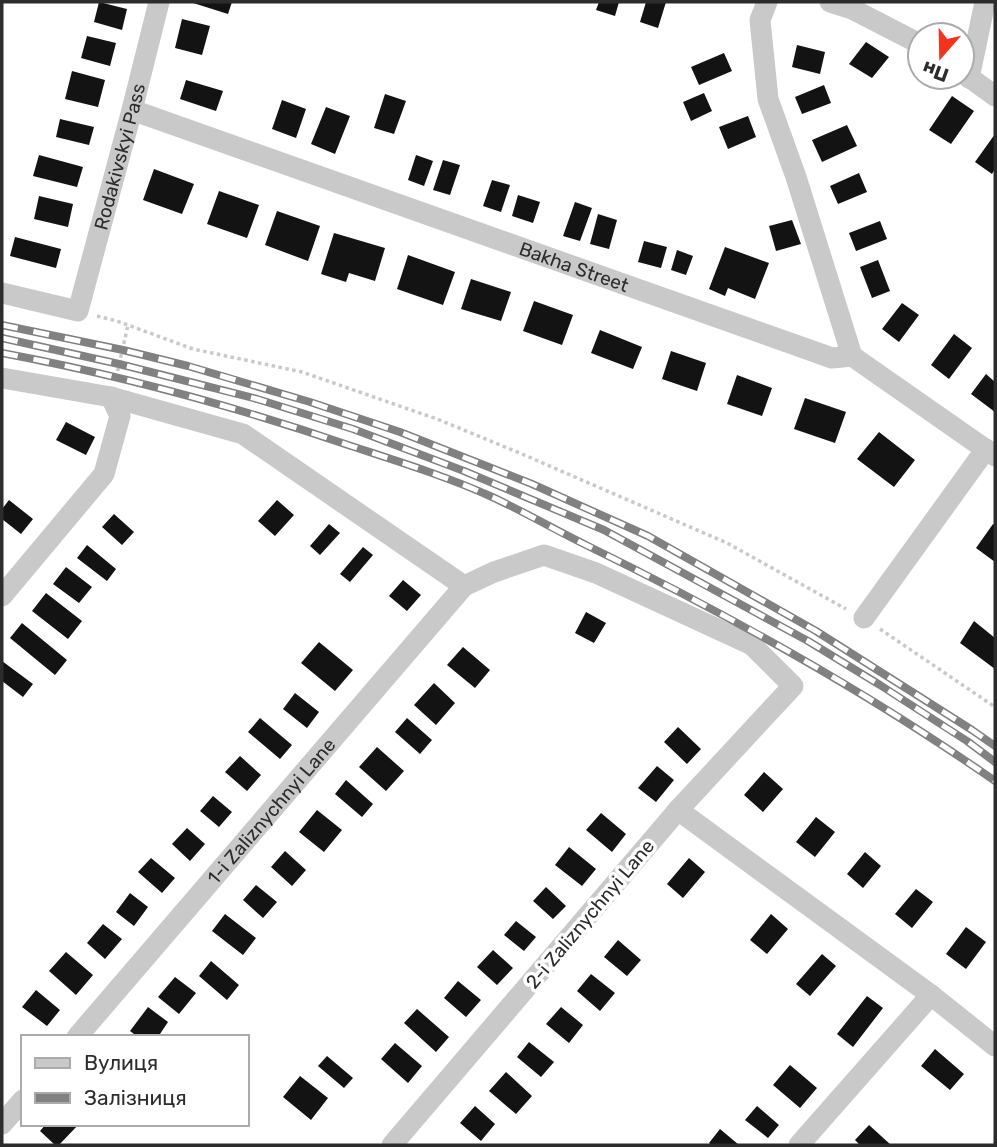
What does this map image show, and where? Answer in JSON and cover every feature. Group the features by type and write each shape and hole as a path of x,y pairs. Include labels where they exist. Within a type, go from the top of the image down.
{"street":[{"name":"Rodakivskyi Pass","path":"78,311 159,2"},
{"path":"767,2 760,20 768,99 796,177 852,356"},
{"path":"830,2 852,9 906,37"},
{"path":"976,35 985,2"},
{"path":"976,83 995,96"},
{"name":"Bakha Street","path":"132,110 832,358 852,356 990,452"},
{"path":"2,293 78,311"},
{"path":"2,378 111,397 243,433 464,586"},
{"path":"2,596 104,474 120,416 111,397"},
{"path":"864,618 990,452"},
{"name":"2-i Zaliznychnyi Lane","path":"393,1145 678,810 793,686 752,645 596,573 544,555 494,572 464,586"},
{"name":"1-i Zaliznychnyi Lane","path":"79,1035 464,586"},
{"path":"678,810 931,995 995,1046"},
{"path":"799,1145 931,995"},
{"path":"2,1125 21,1102"}],"path":[{"path":"78,311 128,325 193,349 302,372 437,419 727,543 864,618 995,707"},
{"path":"111,397 128,325"}],"building":[{"path":"99,2 127,9 122,30 94,22"},
{"path":"190,2 232,2 228,14"},
{"path":"599,2 619,2 615,16 596,10"},
{"path":"646,2 666,2 658,28 640,22"},
{"path":"182,19 210,26 202,55 175,48"},
{"path":"87,36 116,43 110,66 81,58"},
{"path":"866,42 889,57 872,78 849,64"},
{"path":"797,45 825,52 820,74 792,67"},
{"path":"724,53 732,71 699,85 691,67"},
{"path":"72,71 105,80 98,107 65,99"},
{"path":"186,80 223,91 216,111 180,99"},
{"path":"824,85 831,103 802,114 795,97"},
{"path":"704,93 712,111 691,121 683,102"},
{"path":"385,94 406,101 394,134 374,128"},
{"path":"952,96 974,111 951,144 929,130"},
{"path":"282,100 306,109 296,138 272,129"},
{"path":"326,107 350,116 335,154 311,144"},
{"path":"748,116 756,137 728,149 719,127"},
{"path":"60,119 94,127 89,145 56,137"},
{"path":"847,125 857,146 822,162 812,140"},
{"path":"995,134 995,169 992,174 975,162"},
{"path":"39,155 83,167 77,187 33,176"},
{"path":"416,155 433,161 424,186 408,180"},
{"path":"443,160 460,165 450,195 433,190"},
{"path":"154,169 194,184 182,214 143,200"},
{"path":"859,173 867,192 838,204 830,186"},
{"path":"492,180 510,185 501,212 483,206"},
{"path":"219,191 259,205 247,238 207,224"},
{"path":"518,195 540,202 533,223 512,216"},
{"path":"39,196 73,204 68,227 34,219"},
{"path":"575,202 592,208 580,241 563,236"},
{"path":"277,211 320,226 308,261 265,245"},
{"path":"598,214 617,220 609,249 590,244"},
{"path":"792,220 801,244 776,251 769,226"},
{"path":"880,221 887,239 856,251 849,233"},
{"path":"334,233 385,248 375,281 349,273 346,282 321,274"},
{"path":"15,237 61,249 56,268 10,256"},
{"path":"644,241 667,247 661,268 638,262"},
{"path":"725,247 769,263 755,299 728,288 725,296 709,289"},
{"path":"677,250 693,256 686,275 671,270"},
{"path":"408,255 455,272 443,305 397,289"},
{"path":"878,260 890,291 872,298 860,267"},
{"path":"471,279 511,292 501,321 461,309"},
{"path":"534,301 573,315 562,345 523,331"},
{"path":"902,303 919,315 899,342 882,329"},
{"path":"600,330 642,347 633,369 591,353"},
{"path":"954,334 972,348 949,379 931,365"},
{"path":"671,351 706,363 697,391 662,379"},
{"path":"986,374 995,382 995,412 971,394"},
{"path":"737,375 772,388 762,416 727,404"},
{"path":"805,398 846,412 835,443 794,429"},
{"path":"66,422 95,437 86,455 56,440"},
{"path":"879,432 915,460 894,487 857,459"},
{"path":"9,500 33,519 21,534 2,519 2,509"},
{"path":"277,500 294,515 275,536 258,521"},
{"path":"114,514 134,532 122,545 102,527"},
{"path":"329,524 340,533 320,555 310,546"},
{"path":"993,524 995,525 995,562 976,548"},
{"path":"87,545 116,569 107,581 77,558"},
{"path":"363,547 373,555 350,582 340,574"},
{"path":"66,567 92,587 79,603 53,584"},
{"path":"403,580 421,595 407,611 389,596"},
{"path":"46,593 82,621 68,639 32,611"},
{"path":"586,612 606,623 594,643 575,633"},
{"path":"974,621 995,638 995,669 960,643"},
{"path":"22,623 67,660 55,675 10,638"},
{"path":"319,642 353,670 335,691 301,663"},
{"path":"463,647 490,670 475,688 447,665"},
{"path":"2,661 33,684 23,697 2,681"},
{"path":"434,683 455,703 436,725 414,705"},
{"path":"295,693 319,712 307,728 283,709"},
{"path":"260,718 292,745 280,759 248,732"},
{"path":"407,718 432,740 420,754 395,732"},
{"path":"678,727 701,749 687,764 664,742"},
{"path":"377,747 404,771 386,791 359,767"},
{"path":"240,756 261,775 247,791 225,772"},
{"path":"657,766 674,780 656,802 638,788"},
{"path":"764,772 783,789 763,812 744,795"},
{"path":"346,780 373,804 362,817 335,794"},
{"path":"213,796 232,812 219,827 200,811"},
{"path":"317,810 342,830 324,852 299,832"},
{"path":"601,813 626,834 612,852 586,830"},
{"path":"816,817 835,832 815,857 796,842"},
{"path":"187,828 205,844 190,861 172,844"},
{"path":"569,847 596,869 582,886 555,865"},
{"path":"285,851 306,870 292,886 271,867"},
{"path":"865,852 881,866 863,888 847,874"},
{"path":"151,858 175,878 162,893 138,872"},
{"path":"689,858 705,872 683,898 667,884"},
{"path":"256,885 277,902 263,918 243,900"},
{"path":"546,887 566,906 553,919 533,901"},
{"path":"916,889 933,902 912,928 895,914"},
{"path":"130,893 148,907 134,926 116,912"},
{"path":"225,914 256,938 243,955 212,931"},
{"path":"771,914 788,929 767,954 750,940"},
{"path":"516,921 536,937 524,951 504,935"},
{"path":"103,924 122,939 105,959 87,943"},
{"path":"966,927 986,942 966,969 946,954"},
{"path":"618,940 641,960 627,976 604,957"},
{"path":"493,950 513,968 497,985 477,967"},
{"path":"66,952 93,975 76,995 49,971"},
{"path":"822,954 836,966 810,996 796,984"},
{"path":"211,961 239,985 227,1000 199,976"},
{"path":"591,974 615,993 600,1011 577,991"},
{"path":"175,977 196,993 179,1014 158,997"},
{"path":"458,981 481,1000 466,1017 444,998"},
{"path":"36,990 60,1010 47,1026 22,1007"},
{"path":"867,996 883,1008 853,1047 837,1034"},
{"path":"148,1007 168,1022 159,1035 135,1035 130,1031"},
{"path":"561,1007 583,1025 569,1043 546,1024"},
{"path":"417,1009 449,1037 436,1052 404,1023"},
{"path":"529,1042 554,1062 541,1077 517,1057"},
{"path":"395,1043 422,1066 408,1083 381,1059"},
{"path":"935,1049 964,1074 950,1090 921,1066"},
{"path":"327,1056 353,1078 344,1088 318,1066"},
{"path":"790,1065 817,1088 800,1108 773,1085"},
{"path":"506,1072 532,1096 516,1114 489,1091"},
{"path":"300,1076 328,1098 311,1120 283,1097"},
{"path":"475,1106 495,1124 481,1141 460,1123"},
{"path":"757,1106 779,1125 768,1138 745,1120"},
{"path":"869,1125 891,1145 860,1145 855,1140"},
{"path":"44,1126 77,1126 59,1145 55,1145 40,1131"},
{"path":"720,1129 739,1145 711,1145 709,1143"}],"railway":[{"path":"2,325 188,366 310,402 400,432 532,484 648,536 816,631 995,746"},
{"path":"2,338 257,399 353,429 464,471 604,530 808,641 967,741 995,762"},
{"path":"2,353 90,371 222,405 403,463 490,496 693,599 796,656 897,716 995,781"}]}
